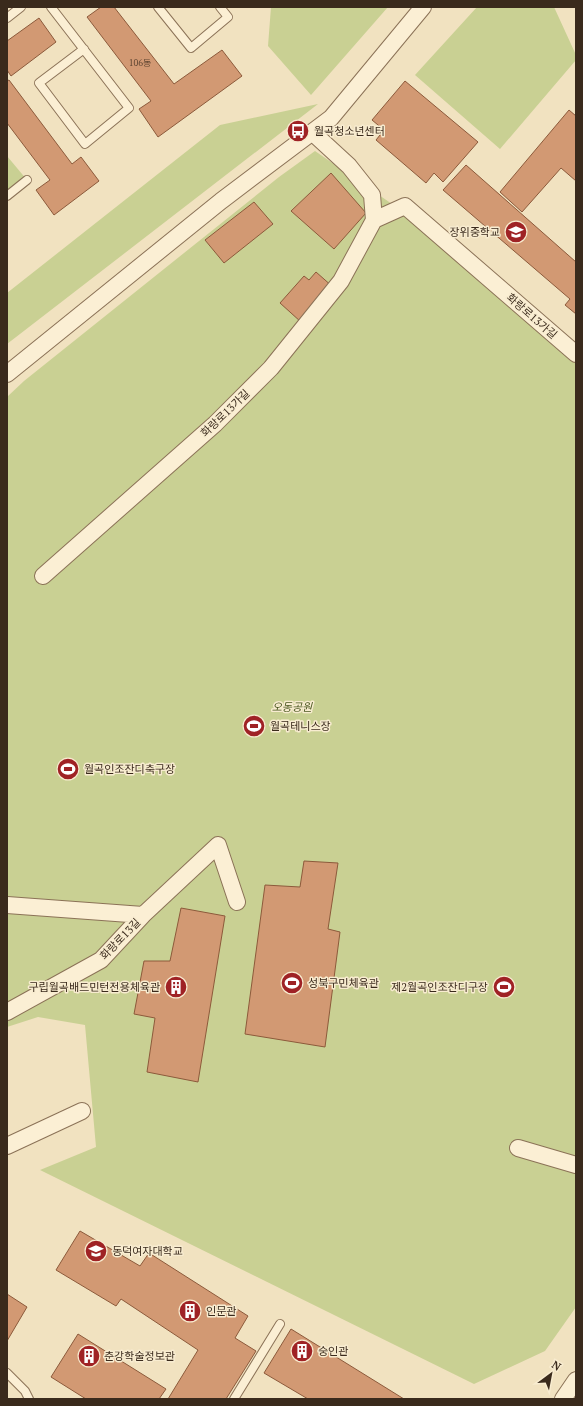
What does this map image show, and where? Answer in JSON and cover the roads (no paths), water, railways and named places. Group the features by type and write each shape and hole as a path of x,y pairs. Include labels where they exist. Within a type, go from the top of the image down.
{"street":[{"path":"7,374 221,201 330,118 423,7"},
{"path":"312,132 349,166 372,195 374,220"},
{"name":"화랑로13가길","path":"43,576 215,424 271,368 341,281 374,220 405,206 576,354"},
{"name":"화랑로13길","path":"7,1012 100,960 143,915 218,845 237,902"},
{"path":"7,905 143,915"},
{"path":"7,1146 82,1111"},
{"path":"518,1148 576,1164"},
{"path":"563,1399 576,1380"}],"lane":[{"path":"7,18 21,7"},
{"path":"51,7 84,49 129,108 85,144 39,83 84,49"},
{"path":"158,7 191,48 228,17 220,7"},
{"path":"7,196 26,180"},
{"path":"234,1399 280,1324"},
{"path":"7,1373 25,1391 29,1399"}],"place":[{"name":"월곡청소년센터","path":"298,131"},
{"name":"장위중학교","path":"516,232"},
{"name":"월곡테니스장","path":"254,726"},
{"name":"월곡인조잔디축구장","path":"68,769"},
{"name":"성북구민체육관","path":"292,983"},
{"name":"구립월곡배드민턴전용체육관","path":"176,987"},
{"name":"제2월곡인조잔디구장","path":"504,987"},
{"name":"동덕여자대학교","path":"96,1251"},
{"name":"인문관","path":"190,1311"},
{"name":"숭인관","path":"302,1351"},
{"name":"춘강학술정보관","path":"89,1356"}],"park label":[{"name":"오동공원","path":"292,707"}]}
